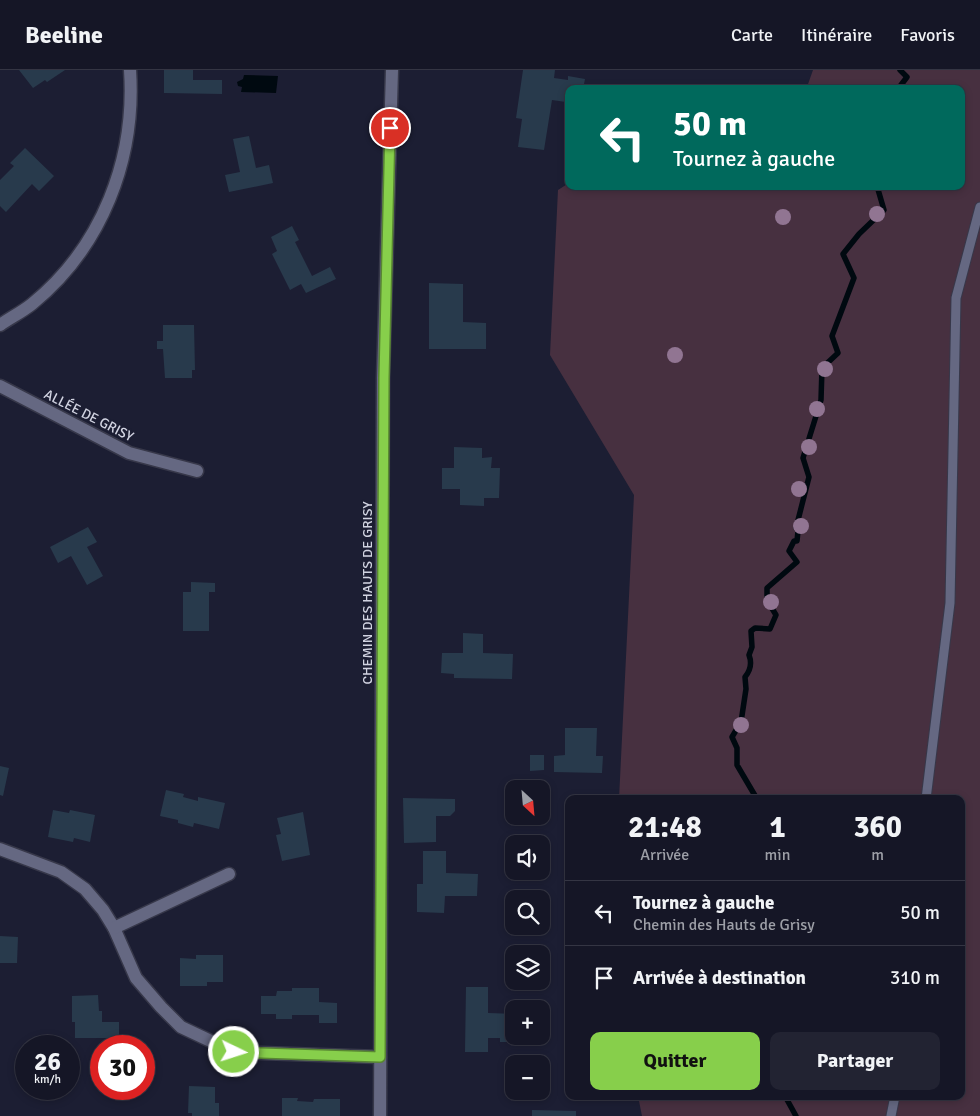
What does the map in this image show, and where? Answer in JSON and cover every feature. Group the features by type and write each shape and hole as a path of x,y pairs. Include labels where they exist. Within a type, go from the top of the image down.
{"street":[{"path":"0,325 32,304 61,276 95,233 117,185 128,138 131,90 130,70"},
{"name":"CHEMIN DES HAUTS DE GRISY","path":"380,1116 384,378 392,70"},
{"name":"ALLÉE DE GRISY","path":"0,386 129,453 197,471"},
{"path":"0,849 61,872 85,889 103,910 114,928 136,978 181,1027 209,1042 234,1052 380,1057"},
{"path":"114,928 229,874"}],"lane":[{"path":"926,795 950,603 956,298 980,207"},
{"path":"891,1116 894,1100"}],"shaded area":[{"path":"813,70 980,70 980,1116 642,1116 639,1100 965,1100 965,795 619,795 634,495 550,355 558,190 565,186 565,190 965,190 965,85 808,85"},
{"path":"244,75 278,76 276,93 241,92 242,87 238,86 237,82 243,79"}],"building":[{"path":"19,70 65,70 47,82 45,80 33,88"},
{"path":"164,70 193,70 193,80 222,80 222,94 164,93"},
{"path":"523,70 555,70 554,78 568,80 568,76 585,79 584,85 565,85 565,102 552,100 544,150 518,147 522,119 516,118"},
{"path":"249,136 256,168 269,165 273,183 229,192 225,175 240,172 233,139"},
{"path":"25,148 54,176 39,191 32,184 6,212 0,206 0,180 14,166 10,163"},
{"path":"292,226 299,240 295,242 312,276 330,267 336,279 306,293 301,284 290,290 272,254 277,251 271,237"},
{"path":"429,283 463,284 463,322 486,323 486,349 429,349"},
{"path":"163,325 194,325 195,370 192,370 192,378 165,378 163,349 157,349 157,341 163,341"},
{"path":"454,447 482,448 482,458 492,457 491,468 500,468 499,498 484,498 484,506 460,505 460,489 442,489 442,468 454,468"},
{"path":"88,527 97,542 87,547 103,576 87,585 71,556 58,563 50,547"},
{"path":"191,582 215,583 215,592 209,592 209,631 183,631 183,592 191,592"},
{"path":"463,633 483,634 483,653 513,654 512,679 454,678 454,674 441,673 442,653 463,653"},
{"path":"565,728 597,728 596,756 603,756 602,773 554,772 554,756 565,755"},
{"path":"530,755 544,755 544,770 530,771"},
{"path":"0,766 9,768 3,796 0,795"},
{"path":"166,790 184,794 183,797 198,801 198,797 225,803 219,829 194,823 193,827 178,823 178,820 160,816"},
{"path":"403,798 455,799 455,811 450,816 436,816 436,842 404,843"},
{"path":"53,810 69,813 70,810 95,815 90,842 74,838 73,842 48,837"},
{"path":"303,812 310,855 282,861 276,835 281,834 277,818"},
{"path":"423,851 446,851 446,873 478,874 477,896 445,896 444,913 417,912 417,884 423,884"},
{"path":"0,936 18,937 17,963 0,963"},
{"path":"196,955 223,955 223,982 207,982 207,986 180,986 180,958 196,959"},
{"path":"466,987 488,987 488,1013 505,1014 505,1042 500,1042 500,1038 488,1038 488,1052 465,1052"},
{"path":"292,988 319,988 319,1002 337,1003 337,1023 319,1023 319,1015 292,1015 292,1019 276,1019 276,1014 261,1014 261,996 276,996 277,991 292,991"},
{"path":"98,995 99,1011 102,1011 102,1022 119,1022 119,1035 90,1035 90,1038 80,1038 80,1035 75,1035 75,1022 72,1022 72,996"},
{"path":"189,1086 215,1087 215,1103 219,1103 219,1116 192,1116 192,1113 188,1113"},
{"path":"282,1098 298,1098 297,1101 313,1102 314,1099 340,1099 340,1116 282,1116"},
{"path":"532,1110 576,1111 576,1116 532,1116"}],"waterway":[{"path":"900,70 907,77 901,85"},
{"path":"755,795 737,765 737,748 732,737 741,722 746,689 745,677 749,670 749,655 752,647 751,631 755,628 770,629 776,615 767,600 767,588 797,562 789,551 794,541 797,541 798,531 796,528 809,477 803,458 821,400 822,368 838,353 832,336 854,278 843,254 859,234 884,210 878,190"},
{"path":"787,1100 796,1116"}],"route":[{"path":"234,1052 380,1057 384,378 390,128"}]}
